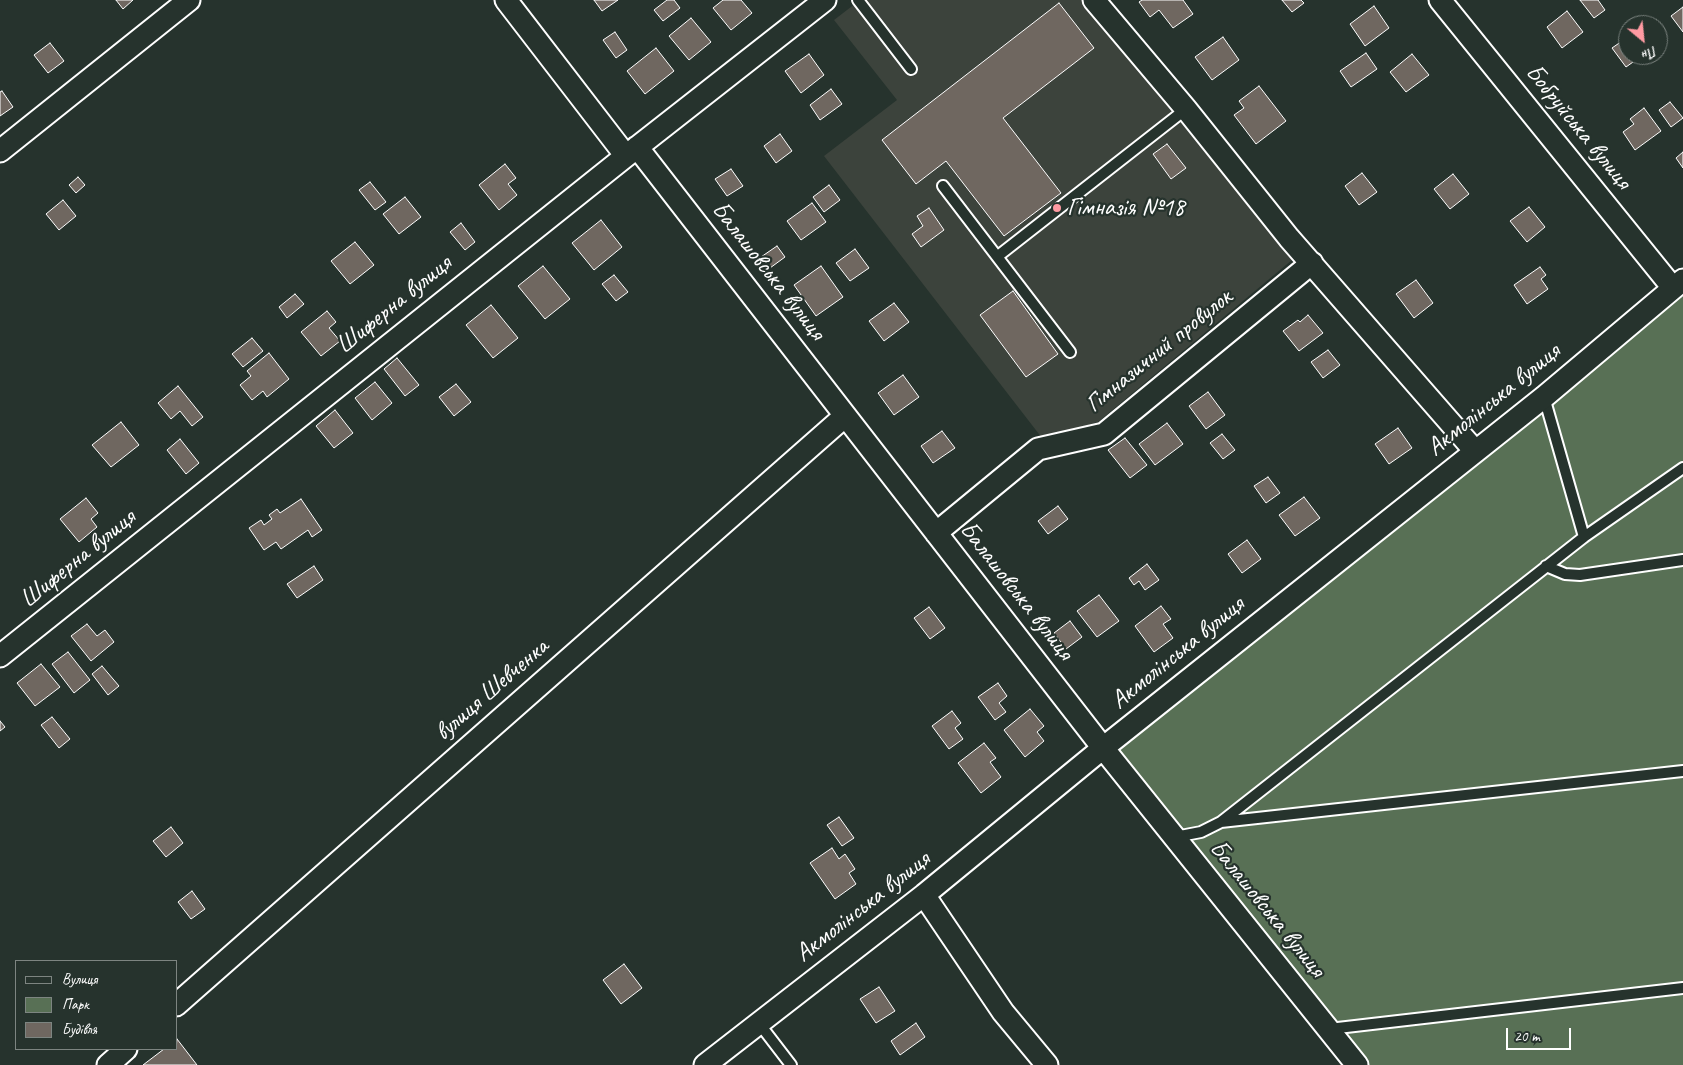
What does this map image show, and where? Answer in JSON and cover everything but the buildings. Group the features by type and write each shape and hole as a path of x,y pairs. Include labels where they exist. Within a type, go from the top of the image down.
{"street":[{"path":"0,152 189,0"},
{"name":"Балашовська вулиця","path":"506,0 631,151 845,416 1103,748 1357,1065"},
{"name":"Шиферна вулиця","path":"0,656 631,151 825,0"},
{"path":"1094,0 1186,109 1289,238 1475,451"},
{"name":"Бобруйська вулиця","path":"1440,0 1678,284"},
{"name":"Гімназичний провулок","path":"936,533 1038,449 1104,434 1312,263"},
{"name":"Акмолінська вулиця","path":"705,1065 924,894 1103,748 1544,397 1678,284"},
{"name":"вулиця Шевченка","path":"178,1003 845,416"},
{"path":"924,894 1003,1012 1047,1065"},
{"path":"108,1065 125,1050"}],"lane":[{"path":"858,0 911,69"},
{"path":"998,256 1186,109"},
{"path":"943,186 1070,352"},
{"path":"1544,397 1584,537"},
{"path":"1174,837 1201,832 1221,822 1546,566 1683,468"},
{"path":"1546,566 1565,574 1580,575 1683,560"},
{"path":"1221,822 1683,771"},
{"path":"1328,1029 1683,988"},
{"path":"758,1022 791,1065"}],"shaded area":[{"name":"Гімназія №18","path":"860,0 1082,0 1292,260 1098,422 1042,438 824,156 897,100 834,20"}],"green space":[{"path":"1683,287 1683,1065 1357,1065 1103,748"}],"place":[{"name":"Гімназія №18","path":"1057,208"}]}
